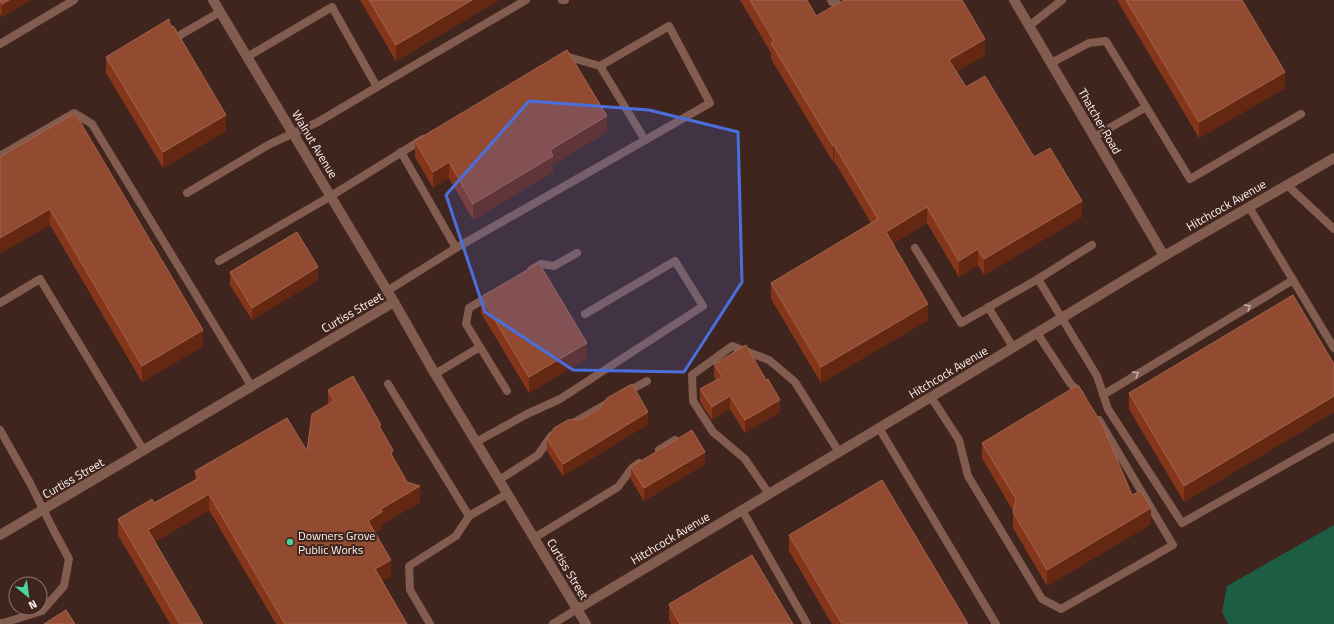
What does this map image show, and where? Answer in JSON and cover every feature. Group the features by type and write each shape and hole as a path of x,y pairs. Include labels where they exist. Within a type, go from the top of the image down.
{"street":[{"name":"Walnut Avenue","path":"213,0 394,302"},
{"name":"Thatcher Road","path":"1014,0 1164,256"},
{"name":"Hitchcock Avenue","path":"576,609 1164,256 1334,158"},
{"name":"Curtiss Street","path":"0,535 394,302 435,374 586,624"}],"lane":[{"path":"0,44 74,0"},
{"path":"187,193 270,144 318,122 377,86 526,0"},
{"path":"831,0 832,2 836,0"},
{"path":"1029,26 1062,0"},
{"path":"247,57 332,7 377,86"},
{"path":"175,38 220,12"},
{"path":"387,291 456,248 710,103 668,26 600,66"},
{"path":"1051,63 1089,43 1106,40 1190,179 1301,114"},
{"path":"558,60 565,56 600,66 646,140"},
{"path":"1094,137 1146,107"},
{"path":"0,156 74,113 92,124 252,387"},
{"path":"219,261 428,136"},
{"path":"401,152 456,248"},
{"path":"1288,185 1334,229"},
{"path":"1249,207 1334,348"},
{"path":"915,248 961,323 1038,279 1092,245"},
{"path":"522,276 542,264 554,266 577,253"},
{"path":"476,442 527,414 560,399 703,306 675,261 585,314"},
{"path":"0,303 40,279 144,451"},
{"path":"1038,279 1097,376 1108,409 1182,523 1334,437"},
{"path":"1103,395 1293,280"},
{"path":"495,292 469,308 466,324 507,391"},
{"path":"988,307 1014,347"},
{"path":"1037,333 1070,383 1086,401"},
{"path":"769,494 745,459 713,432 693,401 692,375 732,346 769,360 795,382 839,452"},
{"path":"435,374 480,347"},
{"path":"499,480 538,455 552,436 647,381"},
{"path":"388,384 469,516"},
{"path":"931,397 959,440 968,476 1042,599 1061,609 1173,545 1095,413"},
{"path":"879,428 996,624"},
{"path":"0,430 30,482 69,559 64,586 42,611 0,623"},
{"path":"534,538 618,487 632,468 675,440"},
{"path":"430,624 410,590 409,566 456,536 469,516 507,494"},
{"path":"742,510 807,624"},
{"path":"553,624 576,609"}],"highlighted area":[{"path":"529,101 649,110 738,132 742,282 684,372 573,370 485,312 446,195"}],"green space":[{"path":"1334,525 1334,624 1228,624 1222,612 1227,586"}],"building":[{"path":"0,0 9,0 2,4"},
{"path":"369,0 472,0 396,45"},
{"path":"750,0 807,0 816,16 844,0 962,0 985,39 949,60 966,87 985,76 1034,157 1050,148 1082,201 984,259 978,249 959,261 927,207 886,232 928,304 821,367 771,283 878,219 771,43 774,41"},
{"path":"1126,0 1242,0 1285,72 1199,122"},
{"path":"169,19 170,25 174,27 226,115 163,152 106,57"},
{"path":"567,50 607,116 550,150 553,156 473,204 449,162 433,172 415,141"},
{"path":"75,113 203,330 142,366 50,209 0,238 0,157"},
{"path":"297,232 318,267 252,308 230,272"},
{"path":"539,263 587,343 529,377 481,297"},
{"path":"1293,295 1334,364 1334,396 1184,486 1129,393"},
{"path":"746,345 766,380 768,379 780,400 745,420 730,396 712,407 700,389 722,377 714,364"},
{"path":"353,376 381,425 379,426 393,450 391,454 407,482 420,486 381,509 382,512 368,521 391,560 375,569 407,624 285,624 209,494 148,530 203,624 180,624 118,519 152,499 154,503 199,478 195,471 287,418 307,451 312,414 334,401 328,390"},
{"path":"632,384 648,412 563,464 547,439 554,428 568,420 582,419 600,408 607,398"},
{"path":"1078,385 1103,426 1132,495 1141,491 1151,508 1047,570 1013,512 1016,499 982,443"},
{"path":"692,430 705,452 644,488 631,467"},
{"path":"882,480 968,624 842,624 789,535"},
{"path":"752,555 793,624 680,624 669,604"},
{"path":"66,610 75,624 44,624"}],"place":[{"name":"Downers Grove Public Works","path":"290,542"}]}
